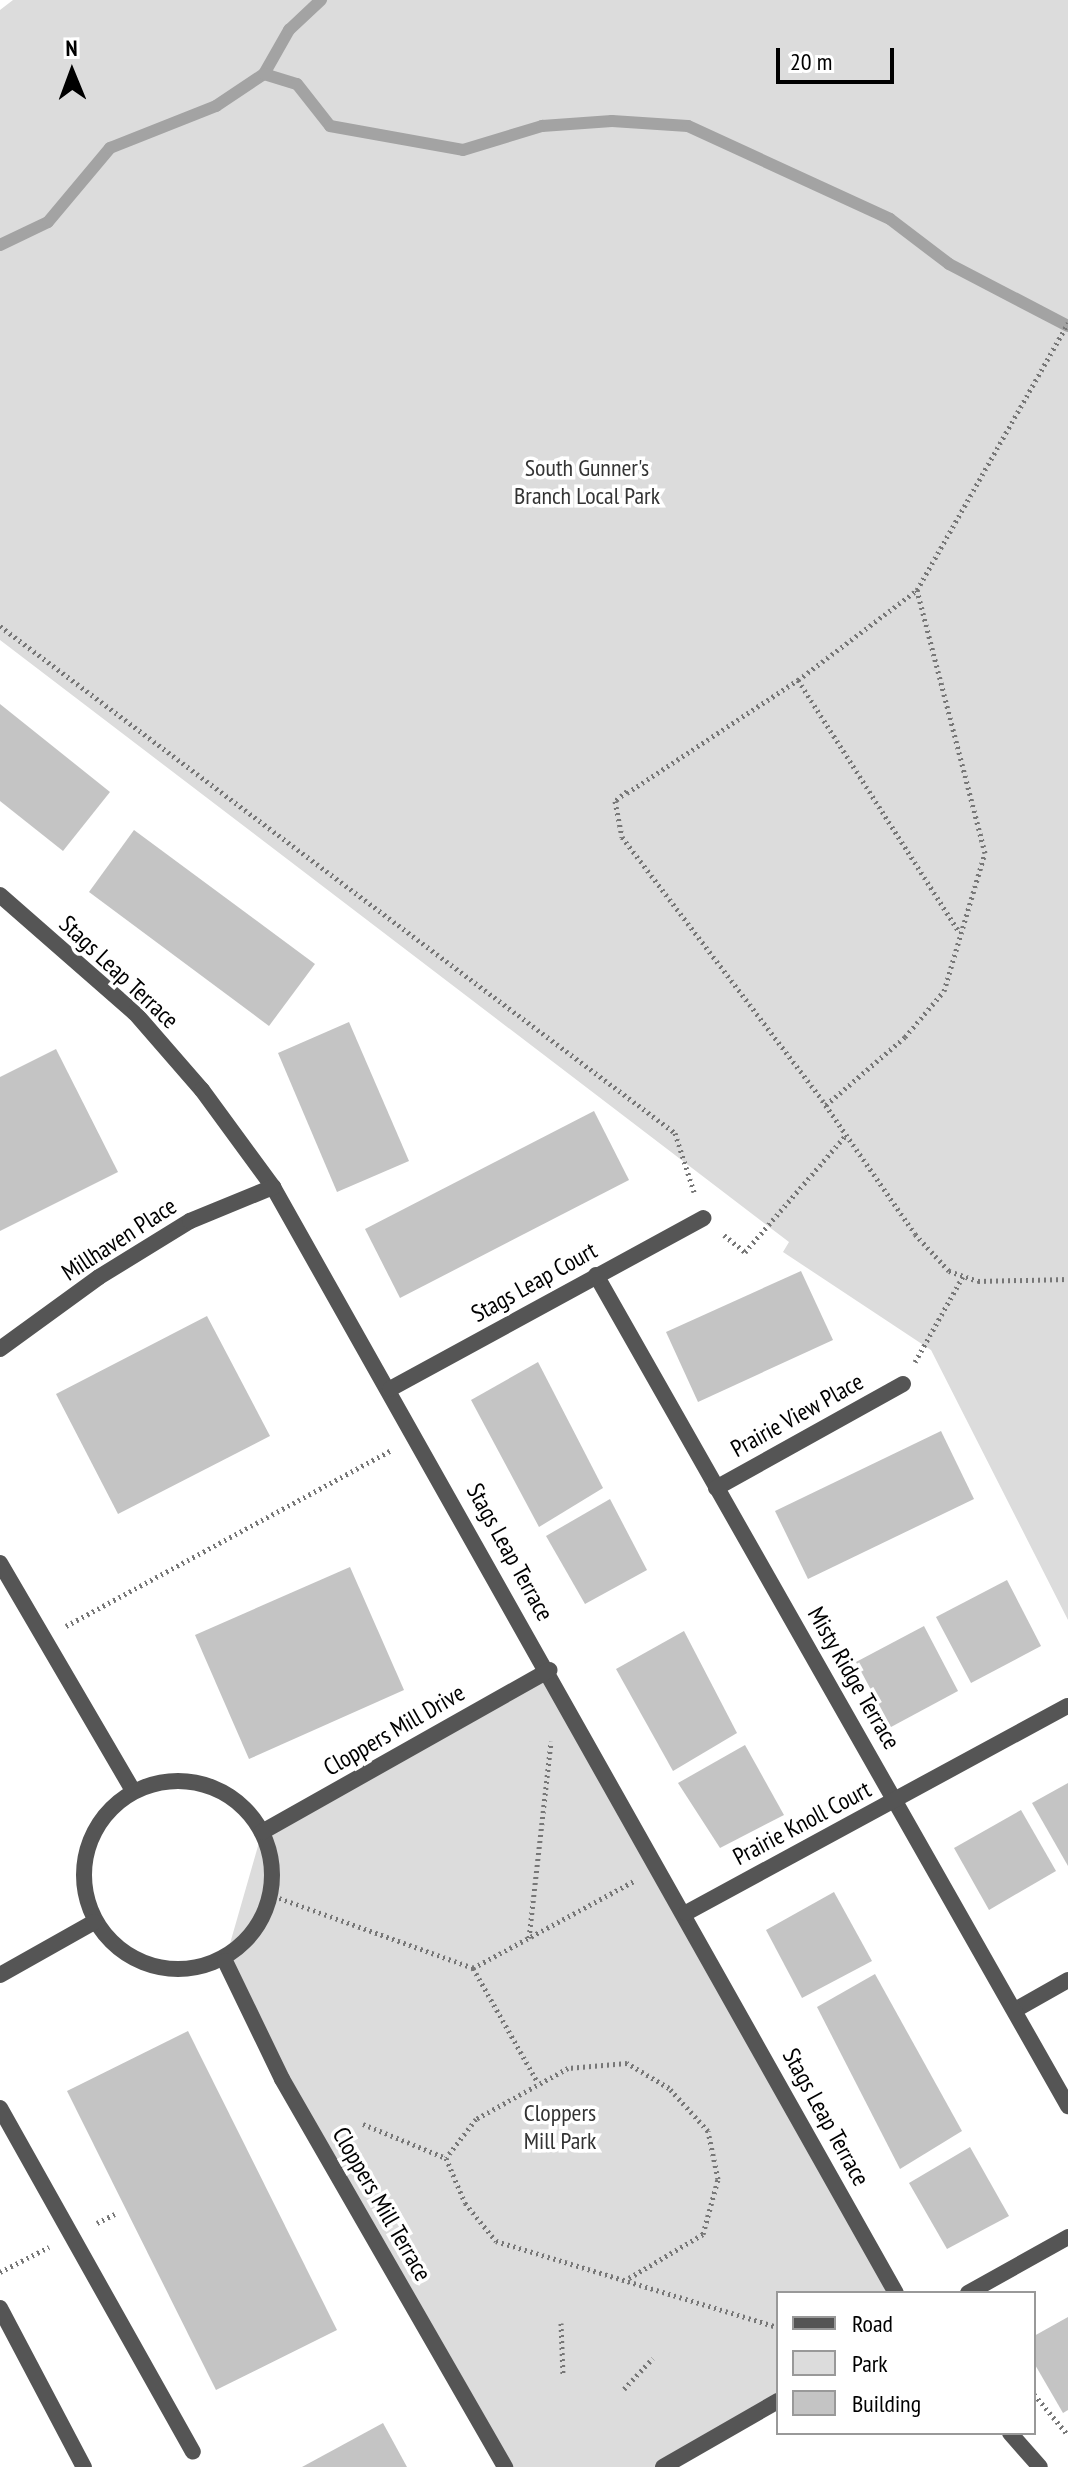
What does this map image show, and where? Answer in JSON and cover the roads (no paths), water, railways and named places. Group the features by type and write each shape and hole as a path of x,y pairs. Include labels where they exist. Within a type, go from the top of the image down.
{"street":[{"name":"Stags Leap Terrace","path":"0,895 135,1013 202,1090 273,1187 686,1913 895,2291"},
{"name":"Millhaven Place","path":"0,1349 99,1277 190,1221 273,1187"},
{"name":"Stags Leap Court","path":"390,1389 703,1218"},
{"name":"Misty Ridge Terrace","path":"596,1275 897,1799 1068,2106"},
{"name":"Prairie View Place","path":"716,1488 903,1384"},
{"path":"0,1563 133,1791"},
{"name":"Cloppers Mill Drive","path":"262,1832 549,1670"},
{"name":"Prairie Knoll Court","path":"686,1913 1068,1706"},
{"path":"176,1780 222,1790 262,1832 273,1874 262,1921 225,1961 179,1972 143,1963 111,1944 94,1922 82,1874 87,1850 108,1810 133,1791 176,1780"},
{"path":"0,1975 94,1922"},
{"name":"Cloppers Mill Terrace","path":"225,1961 282,2079 505,2467"},
{"path":"1015,2010 1068,1980"},
{"path":"0,2108 193,2452"},
{"path":"972,2291 1068,2237"},
{"path":"0,2308 84,2467"},
{"path":"663,2467 776,2402"},
{"path":"1012,2435 1040,2467"}],"waterway":[{"path":"264,74 289,30 321,0"},
{"path":"0,245 48,222 110,148 216,106 264,74 297,84 330,126 463,150 542,126 612,121 688,126 890,219 949,264 1068,326"}],"park label":[{"name":"South Gunner's Branch Local Park","path":"587,482"},
{"name":"Cloppers Mill Park","path":"560,2127"}]}
